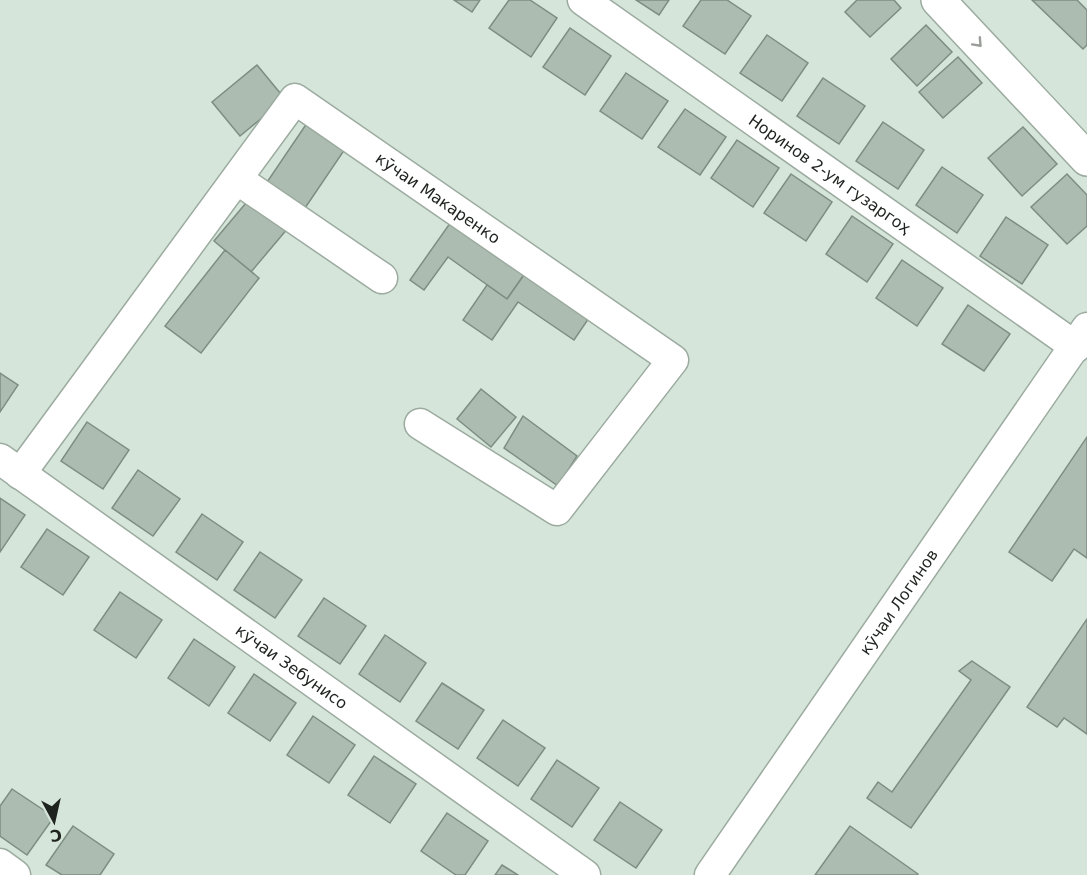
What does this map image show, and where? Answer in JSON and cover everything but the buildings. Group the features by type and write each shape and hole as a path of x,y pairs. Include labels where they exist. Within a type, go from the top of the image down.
{"street":[{"name":"Норинов 2-ум гузаргоҳ","path":"583,0 1082,337"},
{"path":"938,0 1087,159"},
{"name":"кӯчаи Макаренко","path":"10,466 237,179 295,99 673,360 557,510 420,423"},
{"path":"237,179 382,278"},
{"name":"кӯчаи Логинов","path":"710,875 1082,337"},
{"name":"кӯчаи Зебунисо","path":"10,466 585,875"},
{"path":"0,864 15,875"}]}
